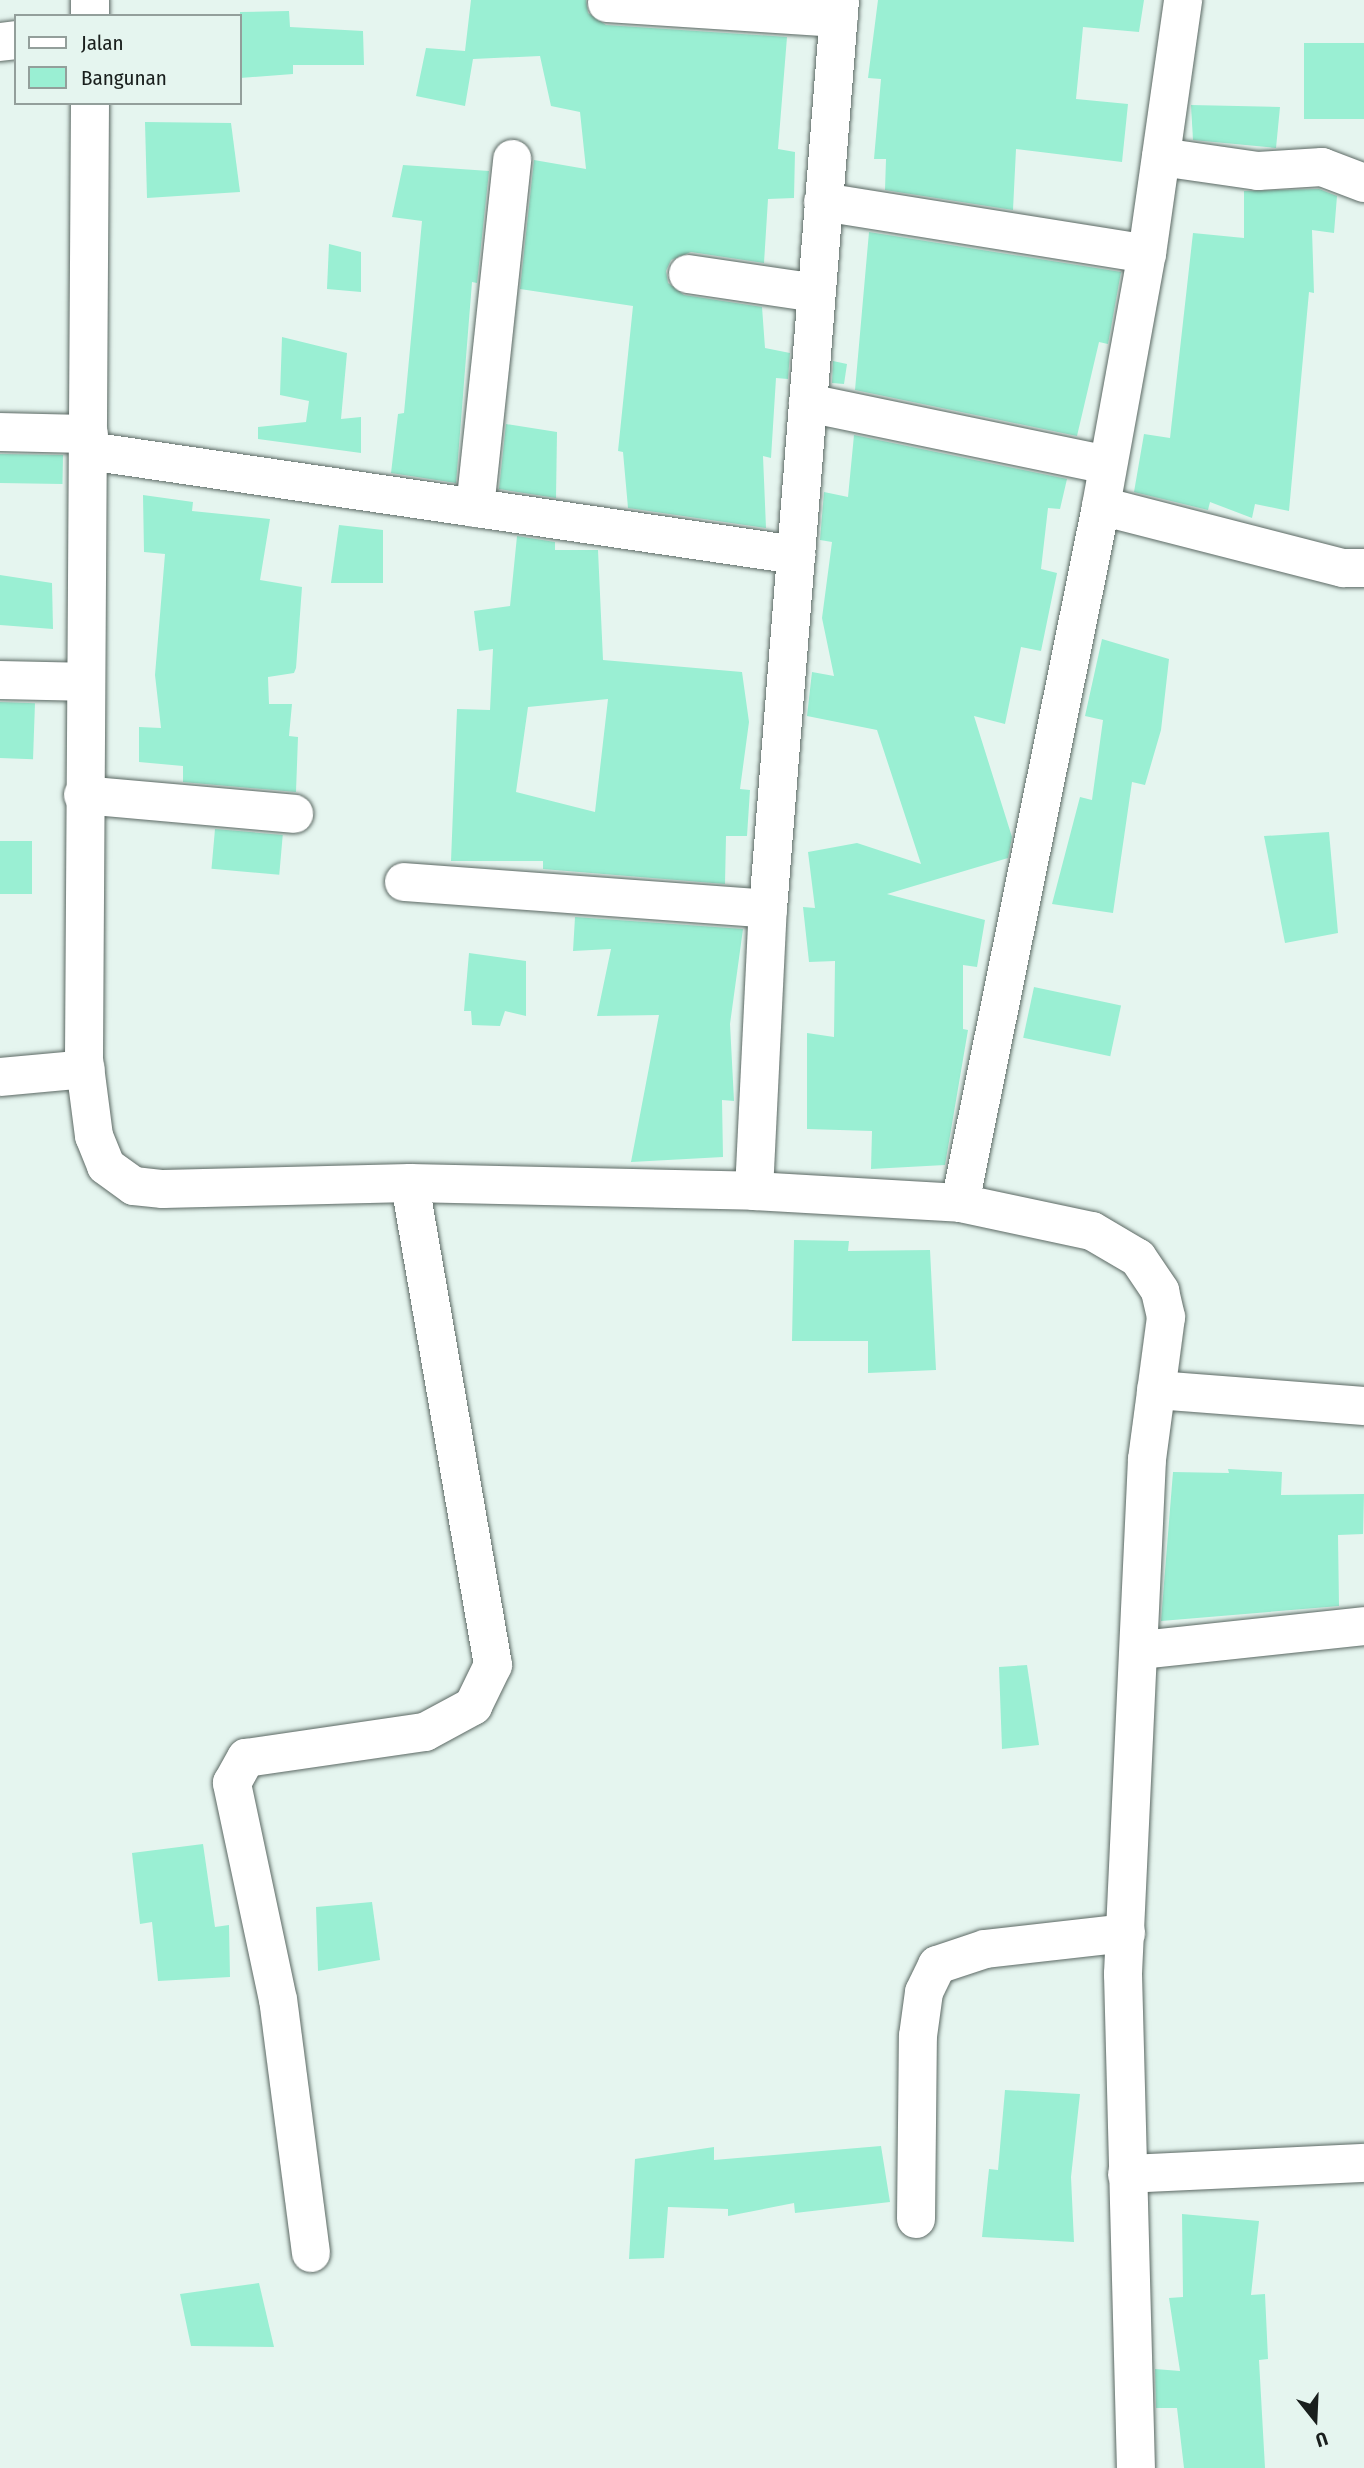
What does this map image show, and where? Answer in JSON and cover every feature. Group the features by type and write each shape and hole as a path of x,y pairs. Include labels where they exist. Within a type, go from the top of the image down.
{"street":[{"path":"960,1203 1101,506 1147,254 1183,0"},
{"path":"607,3 840,9 768,909 754,1191"},
{"path":"90,105 89,443 83,794 86,1069 94,1136 106,1166 134,1186 410,1183 754,1191 960,1203 1092,1231 1138,1258 1160,1291 1166,1317 1147,1459 1126,1933 1127,2174 1136,2468"},
{"path":"1161,157 1258,171 1322,167 1364,183"},
{"path":"475,508 512,159"},
{"path":"823,202 1147,254"},
{"path":"688,274 816,293"},
{"path":"808,403 1108,465"},
{"path":"0,432 89,443 475,508 796,555"},
{"path":"1101,506 1343,568 1364,568"},
{"path":"0,680 85,682"},
{"path":"83,794 294,814"},
{"path":"404,882 768,909"},
{"path":"0,1077 86,1069"},
{"path":"311,2253 278,2000 233,1783 246,1758 425,1731 473,1706 493,1665 410,1183"},
{"path":"1156,1390 1364,1406"},
{"path":"1140,1650 1364,1626"},
{"path":"916,2219 918,2036 924,1992 937,1965 985,1949 1126,1933"},
{"path":"1127,2174 1364,2162"}],"building":[{"path":"471,0 586,0 588,13 606,25 787,37 778,149 795,152 794,198 768,199 764,263 691,252 671,260 666,271 668,283 684,295 762,307 765,348 790,353 788,379 776,378 771,458 763,456 766,528 628,508 623,452 618,451 633,306 520,289 534,160 586,169 580,112 551,106 540,56 473,59 465,106 416,96 426,48 465,51"},
{"path":"878,0 1144,0 1139,32 1083,27 1076,99 1128,104 1122,162 1016,149 1013,210 885,190 886,159 874,159 881,79 868,78"},
{"path":"289,11 290,27 363,31 364,65 293,65 293,74 242,78 240,12"},
{"path":"1304,43 1364,43 1364,119 1304,119"},
{"path":"1191,105 1280,107 1276,148 1193,140"},
{"path":"145,122 231,123 240,192 147,198"},
{"path":"403,165 489,171 477,283 472,282 456,483 391,473 398,414 404,413 422,221 392,217"},
{"path":"1319,189 1337,196 1334,233 1312,230 1314,293 1309,292 1289,511 1255,504 1252,518 1210,502 1208,510 1134,492 1144,434 1170,438 1193,233 1244,238 1244,191"},
{"path":"869,232 1121,272 1108,344 1099,342 1077,436 855,390"},
{"path":"329,244 361,252 361,292 327,289"},
{"path":"282,337 347,353 341,419 361,417 361,453 258,439 258,427 306,422 309,401 280,395"},
{"path":"833,361 847,364 844,384 832,383"},
{"path":"506,424 557,432 556,498 499,489"},
{"path":"854,435 1067,479 1060,509 1048,508 1041,569 1057,573 1041,651 1021,647 1005,724 974,716 1012,837 1008,858 887,894 985,920 977,967 963,965 963,1029 968,1030 945,1165 871,1169 872,1131 807,1129 807,1033 834,1037 835,961 809,962 803,907 815,908 808,852 857,843 921,864 877,730 807,716 812,672 834,676 822,618 832,542 820,540 824,492 848,497"},
{"path":"0,454 63,455 62,484 0,483"},
{"path":"143,495 193,502 192,511 270,519 260,580 302,587 296,668 294,673 268,677 269,704 292,704 289,736 298,737 296,792 183,782 183,766 139,762 139,727 161,728 155,675 165,554 144,552"},
{"path":"339,525 383,530 383,583 331,583"},
{"path":"517,536 555,542 555,550 598,550 603,660 742,672 749,722 740,789 750,790 747,836 726,836 725,884 543,869 543,861 451,861 457,709 490,710 493,649 479,651 474,611 510,606","holes":["608,699 595,812 516,792 528,707"]},
{"path":"0,575 52,583 53,629 0,625"},
{"path":"1102,639 1169,659 1161,730 1145,785 1132,782 1113,913 1052,904 1080,797 1092,800 1103,720 1085,716"},
{"path":"0,702 35,703 33,759 0,758"},
{"path":"215,829 283,835 279,875 212,869"},
{"path":"1329,832 1338,933 1285,943 1264,836"},
{"path":"0,841 32,841 32,894 0,894"},
{"path":"575,917 743,929 730,1024 734,1101 722,1100 723,1157 631,1162 659,1015 597,1016 611,949 573,951"},
{"path":"469,953 526,961 526,1016 505,1011 500,1026 472,1025 471,1011 464,1011"},
{"path":"1034,987 1121,1006 1110,1056 1023,1038"},
{"path":"794,1240 849,1241 848,1251 930,1250 936,1370 868,1373 868,1341 792,1341"},
{"path":"1228,1469 1282,1472 1281,1495 1364,1494 1363,1534 1338,1535 1339,1606 1161,1621 1173,1472 1229,1473"},
{"path":"1027,1665 1039,1745 1002,1749 999,1667"},
{"path":"203,1844 215,1927 229,1925 230,1977 158,1981 152,1922 140,1924 132,1853"},
{"path":"372,1902 380,1960 318,1971 316,1907"},
{"path":"1005,2090 1080,2094 1071,2177 1074,2242 982,2237 989,2169 998,2170"},
{"path":"881,2146 890,2202 795,2213 794,2203 728,2216 728,2209 668,2207 664,2258 629,2259 635,2159 714,2147 714,2160"},
{"path":"1182,2214 1259,2221 1251,2295 1265,2294 1268,2359 1259,2360 1265,2468 1184,2468 1177,2408 1156,2408 1155,2369 1180,2371 1169,2298 1183,2297"},
{"path":"259,2283 274,2347 191,2346 180,2294"}]}
